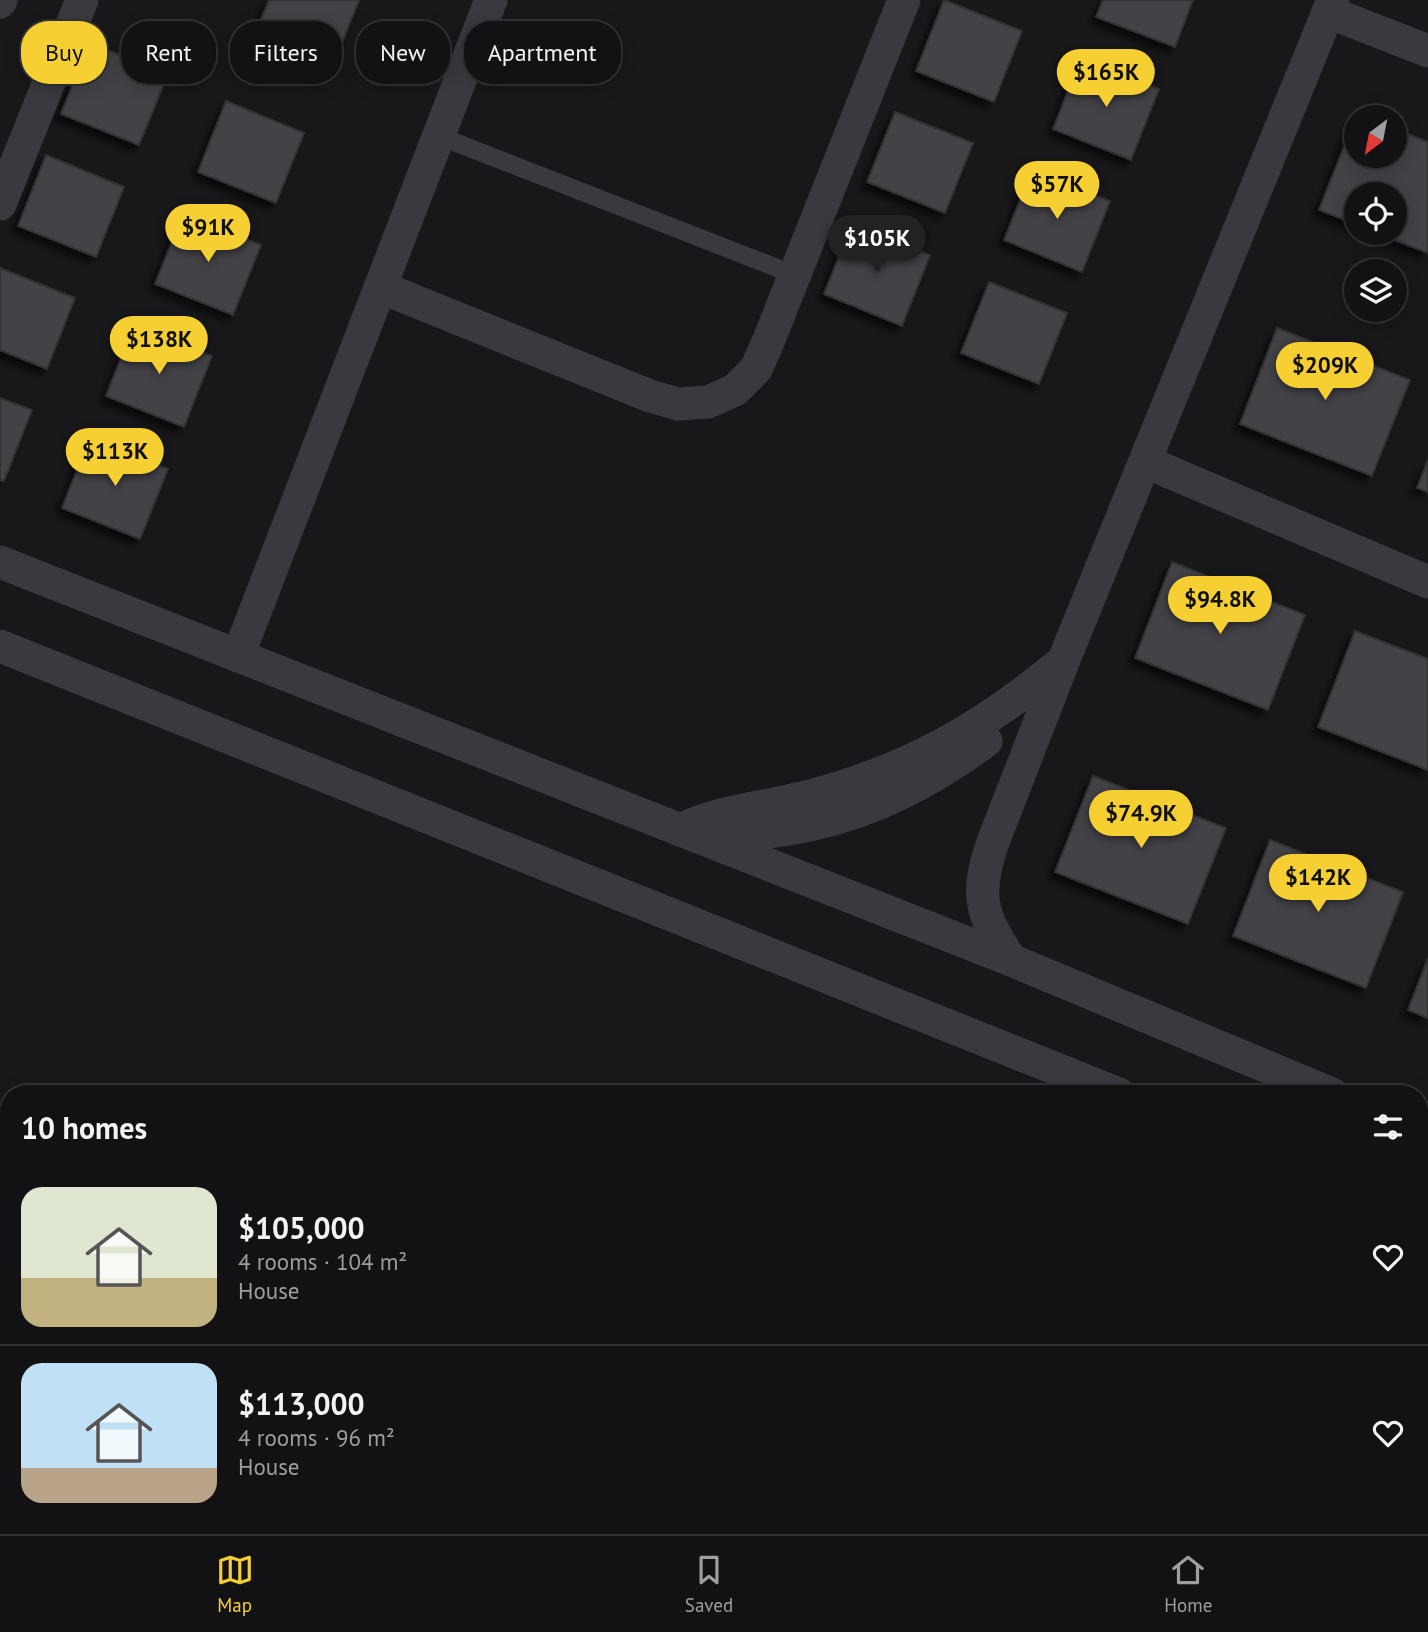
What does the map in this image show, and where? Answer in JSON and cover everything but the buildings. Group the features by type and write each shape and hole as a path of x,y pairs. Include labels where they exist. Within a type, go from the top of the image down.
{"street":[{"path":"0,204 82,0"},
{"path":"238,656 492,0"},
{"path":"380,287 650,396 678,404 708,402 735,390 756,369 904,0"},
{"path":"1011,960 993,933 983,903 983,872 1063,662 1330,6 1428,51"},
{"path":"1146,462 1428,582"},
{"path":"0,562 1011,960 1310,1085"},
{"path":"0,646 1097,1085"},
{"path":"689,833 750,835 802,828 853,814 902,794 948,769 990,738 1029,702 1063,662"}],"lane":[{"path":"439,136 795,275"}]}
